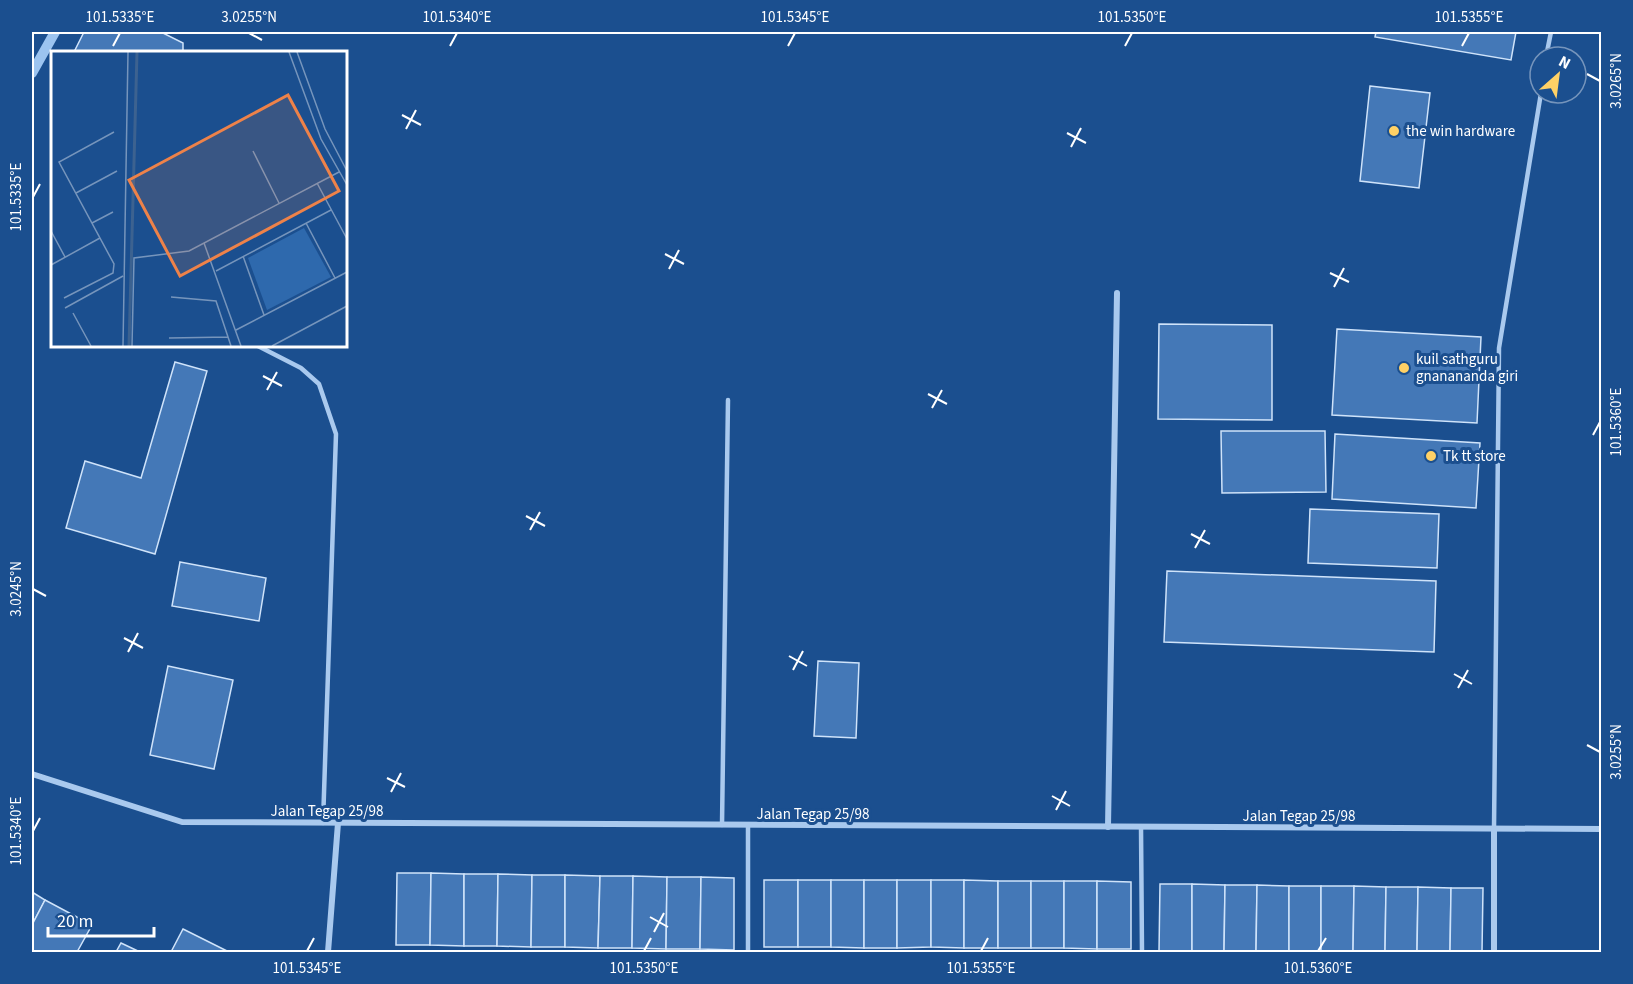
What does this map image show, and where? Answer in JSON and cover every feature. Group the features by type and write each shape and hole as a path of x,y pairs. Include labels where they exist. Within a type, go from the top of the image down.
{"street":[{"path":"1108,827 1117,293"},
{"name":"Jalan Tegap 25/98","path":"32,774 182,822 1602,829"},
{"path":"328,952 338,823"},
{"path":"1494,829 1494,952"}],"lane":[{"path":"1494,829 1499,348 1538,105"},
{"path":"258,346 301,368 319,384 336,434 323,823"},
{"path":"722,825 728,400"},
{"path":"748,825 748,952"},
{"path":"1141,827 1142,952"}],"building":[{"path":"84,32 161,32 183,43 183,51 74,51"},
{"path":"1376,32 1516,32 1511,60 1375,37"},
{"path":"1370,86 1430,93 1419,188 1360,181"},
{"path":"1159,324 1272,325 1272,420 1158,419"},
{"path":"1337,329 1481,337 1477,423 1332,415"},
{"path":"175,362 207,371 155,554 66,528 85,461 141,478"},
{"path":"1221,431 1325,431 1326,492 1222,493"},
{"path":"1335,434 1480,443 1476,508 1332,499"},
{"path":"1310,509 1439,514 1437,568 1308,563"},
{"path":"180,562 266,578 259,621 172,606"},
{"path":"1167,571 1436,581 1434,652 1164,642"},
{"path":"818,661 859,663 856,738 814,736"},
{"path":"168,666 233,680 214,769 150,755"},
{"path":"397,873 431,873 430,945 396,945"},
{"path":"431,873 464,874 464,946 430,945"},
{"path":"464,874 498,874 497,946 464,946"},
{"path":"498,874 532,875 531,947 497,946"},
{"path":"532,875 565,875 565,947 531,947"},
{"path":"565,875 600,876 598,948 565,947"},
{"path":"600,876 633,876 632,948 598,948"},
{"path":"633,876 667,877 666,949 632,948"},
{"path":"667,877 701,877 700,949 666,949"},
{"path":"701,877 734,878 734,950 700,949"},
{"path":"764,880 798,880 798,947 764,947"},
{"path":"798,880 831,880 831,947 798,947"},
{"path":"831,880 864,880 864,948 831,947"},
{"path":"864,880 897,880 897,948 864,948"},
{"path":"897,880 931,880 931,947 897,948"},
{"path":"931,880 964,880 964,948 931,947"},
{"path":"964,880 998,881 998,948 964,948"},
{"path":"998,881 1031,881 1031,948 998,948"},
{"path":"1031,881 1064,881 1064,948 1031,948"},
{"path":"1064,881 1097,881 1097,949 1064,948"},
{"path":"1097,881 1131,882 1131,949 1097,949"},
{"path":"1160,884 1192,884 1192,952 1159,952"},
{"path":"1192,884 1225,885 1224,952 1192,952"},
{"path":"1225,885 1257,885 1256,952 1224,952"},
{"path":"1257,885 1289,886 1289,952 1256,952"},
{"path":"1289,886 1321,886 1321,952 1289,952"},
{"path":"1321,886 1354,886 1353,952 1321,952"},
{"path":"1354,886 1386,887 1385,952 1353,952"},
{"path":"1386,887 1418,887 1417,952 1385,952"},
{"path":"1418,887 1451,888 1450,952 1417,952"},
{"path":"1451,888 1483,888 1482,952 1450,952"},
{"path":"32,892 45,900 32,925"},
{"path":"45,900 92,925 77,952 32,952 32,925"},
{"path":"183,929 229,952 171,952"},
{"path":"121,943 140,952 116,952"}],"waterway":[{"path":"32,73 55,32"}],"place":[{"name":"the win hardware","path":"1394,131"},
{"name":"kuil sathguru gnanananda giri","path":"1404,368"},
{"name":"Tk tt store","path":"1431,456"}]}
